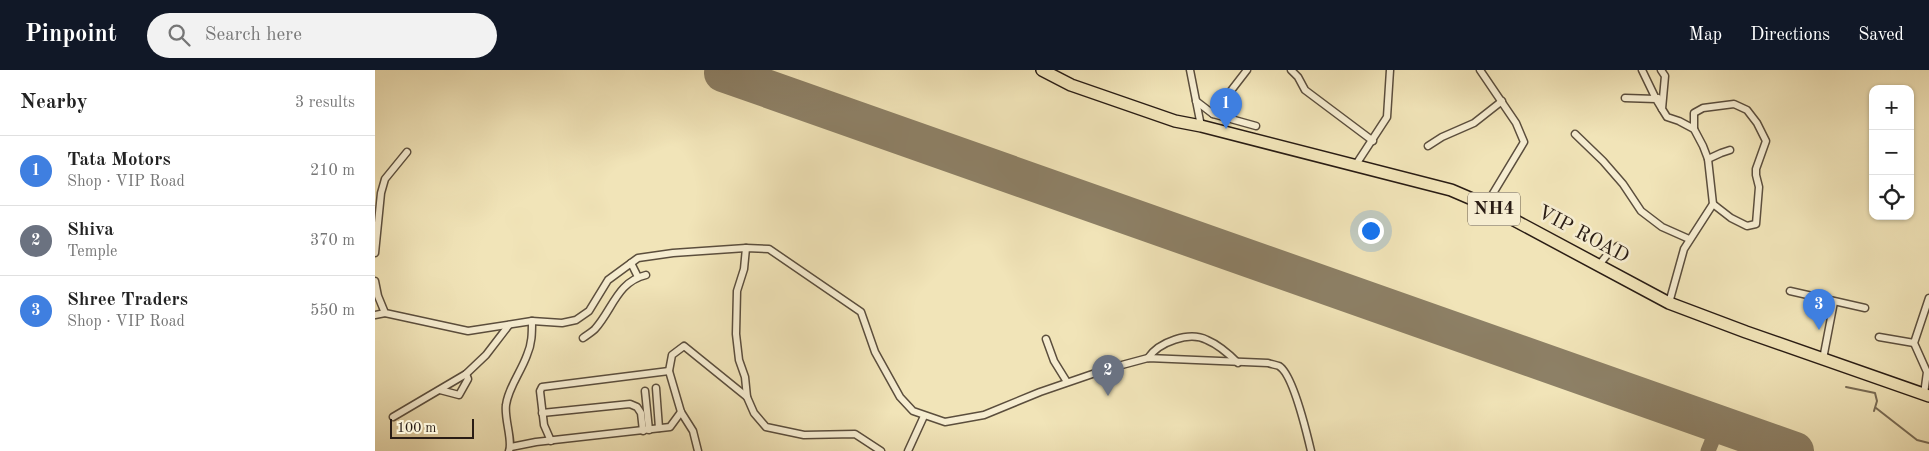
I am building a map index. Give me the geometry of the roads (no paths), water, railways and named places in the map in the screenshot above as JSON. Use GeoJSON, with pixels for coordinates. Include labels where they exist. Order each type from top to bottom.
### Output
{"type":"FeatureCollection","features":[{"type":"Feature","properties":{"kind":"highway","name":"VIP ROAD"},"geometry":{"type":"LineString","coordinates":[[1043,70],[1071,84],[1175,121],[1451,190],[1486,205],[1669,303],[1926,395]]}},
{"type":"Feature","properties":{"kind":"street"},"geometry":{"type":"LineString","coordinates":[[1190,70],[1201,126]]}},
{"type":"Feature","properties":{"kind":"street"},"geometry":{"type":"LineString","coordinates":[[1213,114],[1247,70]]}},
{"type":"Feature","properties":{"kind":"street"},"geometry":{"type":"LineString","coordinates":[[1291,70],[1298,76],[1305,90],[1373,141]]}},
{"type":"Feature","properties":{"kind":"street"},"geometry":{"type":"LineString","coordinates":[[1355,166],[1387,117],[1390,70]]}},
{"type":"Feature","properties":{"kind":"street"},"geometry":{"type":"LineString","coordinates":[[1480,70],[1516,123],[1524,142],[1486,205]]}},
{"type":"Feature","properties":{"kind":"street"},"geometry":{"type":"LineString","coordinates":[[1487,79],[1489,70]]}},
{"type":"Feature","properties":{"kind":"street"},"geometry":{"type":"LineString","coordinates":[[1642,70],[1667,117],[1694,129]]}},
{"type":"Feature","properties":{"kind":"street"},"geometry":{"type":"LineString","coordinates":[[1661,70],[1665,76],[1662,109]]}},
{"type":"Feature","properties":{"kind":"street"},"geometry":{"type":"LineString","coordinates":[[1625,98],[1656,99],[1663,94]]}},
{"type":"Feature","properties":{"kind":"street"},"geometry":{"type":"LineString","coordinates":[[1196,101],[1213,114],[1256,126]]}},
{"type":"Feature","properties":{"kind":"street"},"geometry":{"type":"LineString","coordinates":[[1428,146],[1442,136],[1474,123],[1502,101]]}},
{"type":"Feature","properties":{"kind":"street"},"geometry":{"type":"LineString","coordinates":[[1669,303],[1684,249],[1713,204],[1708,159],[1694,129],[1694,113],[1703,108],[1734,104],[1747,110],[1757,123],[1766,141],[1756,168],[1759,187],[1756,224],[1747,226],[1731,218],[1713,204]]}},
{"type":"Feature","properties":{"kind":"street"},"geometry":{"type":"LineString","coordinates":[[1575,134],[1603,161],[1623,184],[1641,211],[1662,227],[1689,239]]}},
{"type":"Feature","properties":{"kind":"street"},"geometry":{"type":"LineString","coordinates":[[1708,159],[1730,150]]}},
{"type":"Feature","properties":{"kind":"street"},"geometry":{"type":"LineString","coordinates":[[375,253],[381,193],[385,179],[407,152]]}},
{"type":"Feature","properties":{"kind":"street"},"geometry":{"type":"LineString","coordinates":[[1599,265],[1618,246]]}},
{"type":"Feature","properties":{"kind":"street"},"geometry":{"type":"LineString","coordinates":[[745,248],[744,269],[737,291],[737,334],[739,360],[745,377],[747,397],[754,413],[766,427],[803,435],[855,434],[881,451]]}},
{"type":"Feature","properties":{"kind":"street"},"geometry":{"type":"LineString","coordinates":[[375,315],[385,313],[468,331],[532,321],[562,323],[576,320],[589,311],[608,280],[638,258],[673,253],[745,248],[769,249],[861,312],[875,352],[900,398],[913,411],[924,416],[945,422],[984,415],[1067,382],[1148,358],[1268,363],[1281,367],[1290,380],[1305,425],[1311,451]]}},
{"type":"Feature","properties":{"kind":"street"},"geometry":{"type":"LineString","coordinates":[[583,338],[595,330],[625,285],[642,276],[631,263]]}},
{"type":"Feature","properties":{"kind":"street"},"geometry":{"type":"LineString","coordinates":[[375,281],[378,296],[385,313]]}},
{"type":"Feature","properties":{"kind":"street"},"geometry":{"type":"LineString","coordinates":[[1790,291],[1865,308]]}},
{"type":"Feature","properties":{"kind":"street"},"geometry":{"type":"LineString","coordinates":[[1926,395],[1927,372],[1914,343],[1929,298]]}},
{"type":"Feature","properties":{"kind":"street"},"geometry":{"type":"LineString","coordinates":[[1823,359],[1834,302]]}},
{"type":"Feature","properties":{"kind":"street"},"geometry":{"type":"LineString","coordinates":[[532,321],[532,340],[506,405],[510,449],[551,441],[669,427],[681,412]]}},
{"type":"Feature","properties":{"kind":"street"},"geometry":{"type":"LineString","coordinates":[[393,417],[466,374],[509,325]]}},
{"type":"Feature","properties":{"kind":"street"},"geometry":{"type":"LineString","coordinates":[[1148,358],[1153,351],[1168,342],[1188,337],[1205,339],[1224,350],[1239,363]]}},
{"type":"Feature","properties":{"kind":"street"},"geometry":{"type":"LineString","coordinates":[[1879,337],[1914,343]]}},
{"type":"Feature","properties":{"kind":"street"},"geometry":{"type":"LineString","coordinates":[[1046,339],[1054,361],[1067,382]]}},
{"type":"Feature","properties":{"kind":"street"},"geometry":{"type":"LineString","coordinates":[[698,451],[693,431],[681,412],[669,371],[671,356],[684,346],[747,397]]}},
{"type":"Feature","properties":{"kind":"street"},"geometry":{"type":"LineString","coordinates":[[551,441],[544,425],[542,413],[540,391],[542,386],[669,371]]}},
{"type":"Feature","properties":{"kind":"street"},"geometry":{"type":"LineString","coordinates":[[440,390],[459,395],[468,379],[466,374]]}},
{"type":"Feature","properties":{"kind":"street"},"geometry":{"type":"LineString","coordinates":[[656,388],[659,428]]}},
{"type":"Feature","properties":{"kind":"street"},"geometry":{"type":"LineString","coordinates":[[645,391],[646,430]]}},
{"type":"Feature","properties":{"kind":"street"},"geometry":{"type":"LineString","coordinates":[[542,413],[631,404],[637,407],[646,430]]}},
{"type":"Feature","properties":{"kind":"street"},"geometry":{"type":"LineString","coordinates":[[908,451],[924,416]]}},
{"type":"Feature","properties":{"kind":"waterway"},"geometry":{"type":"LineString","coordinates":[[1846,387],[1875,393],[1877,401],[1874,411]]}},
{"type":"Feature","properties":{"kind":"waterway"},"geometry":{"type":"LineString","coordinates":[[1876,408],[1917,440],[1929,443]]}},
{"type":"Feature","properties":{"kind":"place","name":"Tata Motors"},"geometry":{"type":"Point","coordinates":[1226,129]}},
{"type":"Feature","properties":{"kind":"place","name":"Shree Traders"},"geometry":{"type":"Point","coordinates":[1819,330]}},
{"type":"Feature","properties":{"kind":"place","name":"Shiva"},"geometry":{"type":"Point","coordinates":[1108,396]}}]}
